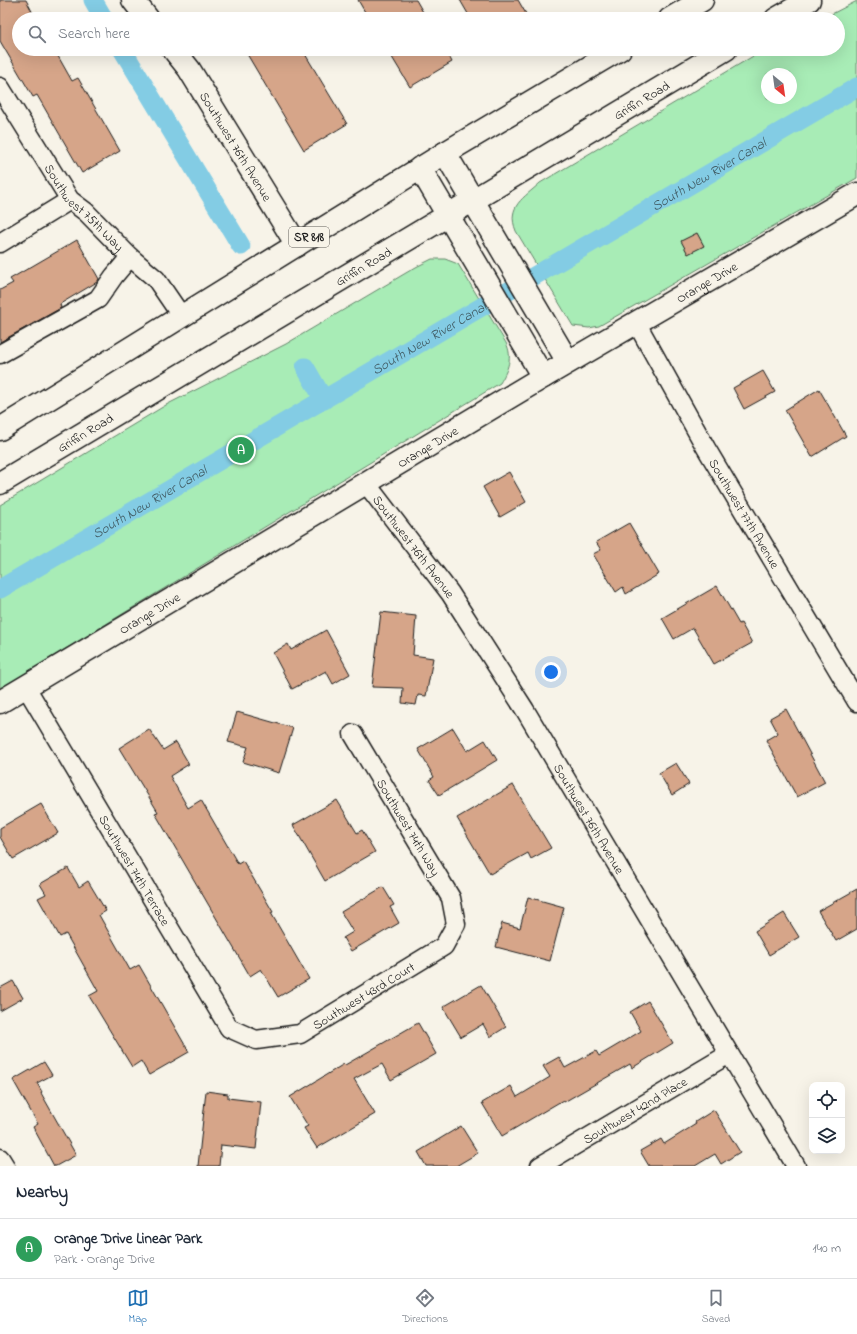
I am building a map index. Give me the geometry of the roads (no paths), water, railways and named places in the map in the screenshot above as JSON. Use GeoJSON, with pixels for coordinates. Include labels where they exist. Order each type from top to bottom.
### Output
{"type":"FeatureCollection","features":[{"type":"Feature","properties":{"kind":"street"},"geometry":{"type":"LineString","coordinates":[[133,0],[142,12]]}},
{"type":"Feature","properties":{"kind":"street"},"geometry":{"type":"LineString","coordinates":[[682,12],[702,0]]}},
{"type":"Feature","properties":{"kind":"street"},"geometry":{"type":"LineString","coordinates":[[788,12],[809,0]]}},
{"type":"Feature","properties":{"kind":"street","name":"Southwest 76th Avenue"},"geometry":{"type":"LineString","coordinates":[[179,56],[189,69],[297,245]]}},
{"type":"Feature","properties":{"kind":"street","name":"SR 818"},"geometry":{"type":"LineString","coordinates":[[0,429],[420,168],[608,56]]}},
{"type":"Feature","properties":{"kind":"street","name":"Griffin Road"},"geometry":{"type":"LineString","coordinates":[[0,483],[714,56]]}},
{"type":"Feature","properties":{"kind":"street","name":"Southwest 75th Way"},"geometry":{"type":"LineString","coordinates":[[0,87],[70,200],[86,212],[130,257],[156,279],[182,317]]}},
{"type":"Feature","properties":{"kind":"street"},"geometry":{"type":"LineString","coordinates":[[445,153],[568,362]]}},
{"type":"Feature","properties":{"kind":"street"},"geometry":{"type":"LineString","coordinates":[[420,168],[543,377]]}},
{"type":"Feature","properties":{"kind":"street","name":"Orange Drive"},"geometry":{"type":"LineString","coordinates":[[0,702],[365,482],[857,194]]}},
{"type":"Feature","properties":{"kind":"street"},"geometry":{"type":"LineString","coordinates":[[0,243],[70,200]]}},
{"type":"Feature","properties":{"kind":"street"},"geometry":{"type":"LineString","coordinates":[[0,354],[98,299],[114,276],[130,257]]}},
{"type":"Feature","properties":{"kind":"street","name":"Southwest 77th Avenue"},"geometry":{"type":"LineString","coordinates":[[636,322],[706,448],[857,702]]}},
{"type":"Feature","properties":{"kind":"street","name":"Southwest 76th Avenue"},"geometry":{"type":"LineString","coordinates":[[365,482],[450,593],[526,710],[796,1166]]}},
{"type":"Feature","properties":{"kind":"street","name":"Southwest 74th Terrace"},"geometry":{"type":"LineString","coordinates":[[26,687],[229,1028],[256,1040]]}},
{"type":"Feature","properties":{"kind":"street","name":"Southwest 74th Way"},"geometry":{"type":"LineString","coordinates":[[353,734],[451,898],[456,924]]}},
{"type":"Feature","properties":{"kind":"street","name":"Southwest 43rd Court"},"geometry":{"type":"LineString","coordinates":[[256,1040],[300,1034],[444,946],[456,924]]}},
{"type":"Feature","properties":{"kind":"street","name":"Southwest 42nd Place"},"geometry":{"type":"LineString","coordinates":[[540,1166],[729,1054]]}},
{"type":"Feature","properties":{"kind":"street"},"geometry":{"type":"LineString","coordinates":[[0,1158],[5,1166]]}},
{"type":"Feature","properties":{"kind":"waterway"},"geometry":{"type":"LineString","coordinates":[[93,0],[100,12]]}},
{"type":"Feature","properties":{"kind":"waterway"},"geometry":{"type":"LineString","coordinates":[[126,56],[241,246]]}},
{"type":"Feature","properties":{"kind":"waterway","name":"South New River Canal"},"geometry":{"type":"LineString","coordinates":[[0,589],[857,87]]}},
{"type":"Feature","properties":{"kind":"waterway"},"geometry":{"type":"LineString","coordinates":[[305,367],[324,400]]}},
{"type":"Feature","properties":{"kind":"place","name":"Orange Drive Linear Park"},"geometry":{"type":"Point","coordinates":[241,450]}}]}
